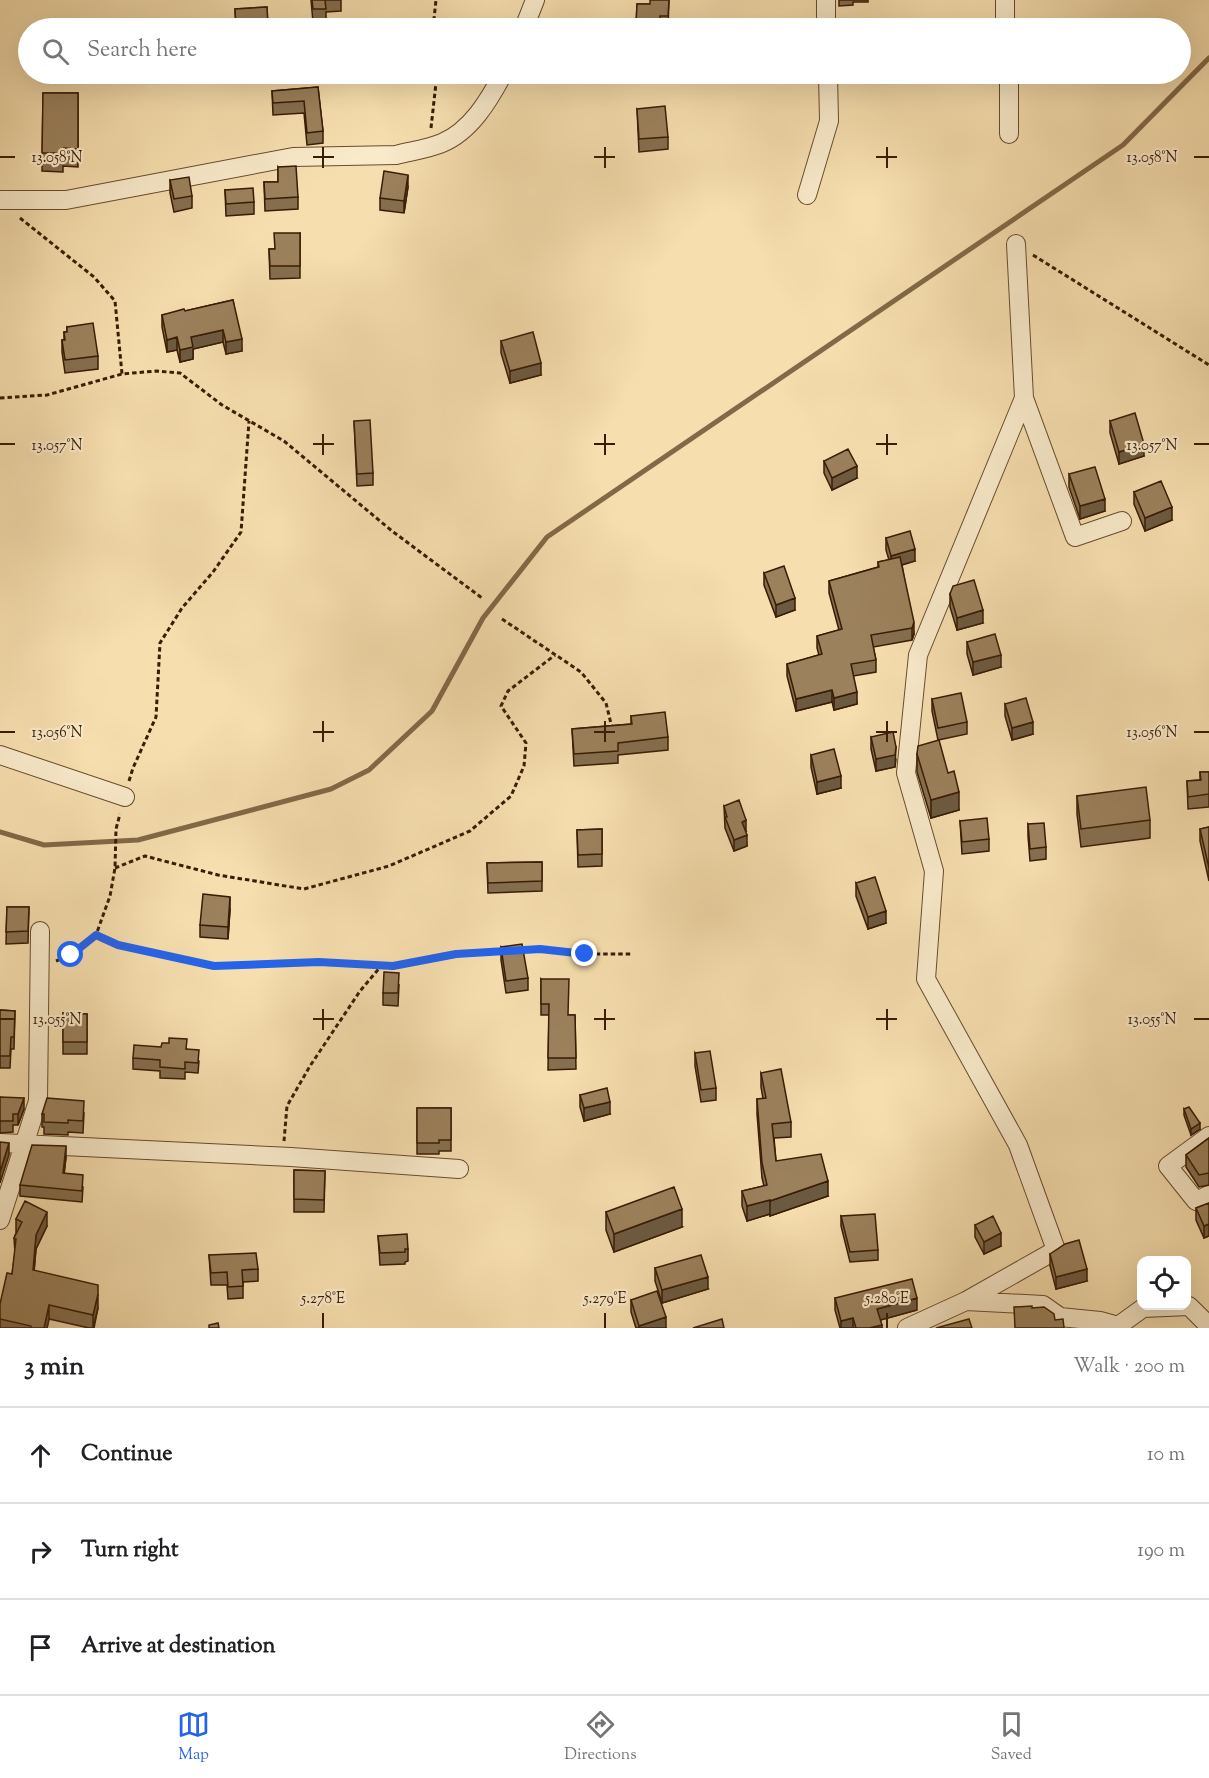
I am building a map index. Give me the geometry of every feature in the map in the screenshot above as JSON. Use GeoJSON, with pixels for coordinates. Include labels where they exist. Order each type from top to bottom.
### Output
{"type":"FeatureCollection","features":[{"type":"Feature","properties":{"kind":"street"},"geometry":{"type":"LineString","coordinates":[[528,18],[535,0]]}},
{"type":"Feature","properties":{"kind":"street"},"geometry":{"type":"LineString","coordinates":[[826,0],[826,18]]}},
{"type":"Feature","properties":{"kind":"street"},"geometry":{"type":"LineString","coordinates":[[1005,0],[1005,18]]}},
{"type":"Feature","properties":{"kind":"street"},"geometry":{"type":"LineString","coordinates":[[1,200],[66,200],[293,157],[396,155],[442,143],[462,132],[491,96],[498,84]]}},
{"type":"Feature","properties":{"kind":"street"},"geometry":{"type":"LineString","coordinates":[[807,195],[829,121],[828,84]]}},
{"type":"Feature","properties":{"kind":"street"},"geometry":{"type":"LineString","coordinates":[[1009,84],[1009,134]]}},
{"type":"Feature","properties":{"kind":"street"},"geometry":{"type":"LineString","coordinates":[[1016,244],[1024,398],[1075,537],[1122,520]]}},
{"type":"Feature","properties":{"kind":"street"},"geometry":{"type":"LineString","coordinates":[[907,1328],[966,1301],[1056,1250],[1018,1145],[926,979],[934,871],[906,773],[918,655],[1024,398]]}},
{"type":"Feature","properties":{"kind":"street"},"geometry":{"type":"LineString","coordinates":[[0,755],[125,797]]}},
{"type":"Feature","properties":{"kind":"street"},"geometry":{"type":"LineString","coordinates":[[0,1220],[38,1101],[40,932]]}},
{"type":"Feature","properties":{"kind":"street"},"geometry":{"type":"LineString","coordinates":[[1209,1136],[1168,1166],[1196,1201],[1209,1195]]}},
{"type":"Feature","properties":{"kind":"street"},"geometry":{"type":"LineString","coordinates":[[0,1143],[282,1157],[459,1169]]}},
{"type":"Feature","properties":{"kind":"street"},"geometry":{"type":"LineString","coordinates":[[966,1301],[1043,1305],[1060,1317],[1100,1321],[1118,1326],[1124,1326],[1141,1310]]}},
{"type":"Feature","properties":{"kind":"street"},"geometry":{"type":"LineString","coordinates":[[1191,1308],[1209,1326]]}},
{"type":"Feature","properties":{"kind":"street"},"geometry":{"type":"LineString","coordinates":[[1190,1310],[1193,1328]]}},
{"type":"Feature","properties":{"kind":"path"},"geometry":{"type":"LineString","coordinates":[[434,18],[436,0]]}},
{"type":"Feature","properties":{"kind":"path"},"geometry":{"type":"LineString","coordinates":[[428,147],[437,84]]}},
{"type":"Feature","properties":{"kind":"path"},"geometry":{"type":"LineString","coordinates":[[1,200],[17,216],[94,277],[115,301],[122,374]]}},
{"type":"Feature","properties":{"kind":"path"},"geometry":{"type":"LineString","coordinates":[[1016,244],[1209,365]]}},
{"type":"Feature","properties":{"kind":"path"},"geometry":{"type":"LineString","coordinates":[[0,398],[47,395],[122,374],[156,371],[180,373],[222,405],[284,441],[392,531],[482,598]]}},
{"type":"Feature","properties":{"kind":"path"},"geometry":{"type":"LineString","coordinates":[[125,797],[132,768],[156,717],[160,643],[182,608],[213,572],[241,532],[249,421]]}},
{"type":"Feature","properties":{"kind":"path"},"geometry":{"type":"LineString","coordinates":[[502,618],[581,672],[606,703],[612,728]]}},
{"type":"Feature","properties":{"kind":"path"},"geometry":{"type":"LineString","coordinates":[[115,868],[145,856],[218,875],[303,889],[389,867],[470,831],[511,796],[524,766],[526,743],[501,706],[508,691],[555,655]]}},
{"type":"Feature","properties":{"kind":"path"},"geometry":{"type":"LineString","coordinates":[[39,969],[71,955],[96,935],[110,896],[115,868],[116,829]]}},
{"type":"Feature","properties":{"kind":"path"},"geometry":{"type":"LineString","coordinates":[[96,935],[118,945],[214,966],[319,962],[393,966],[456,954],[509,951]]}},
{"type":"Feature","properties":{"kind":"path"},"geometry":{"type":"LineString","coordinates":[[519,951],[540,949],[585,954],[631,954]]}},
{"type":"Feature","properties":{"kind":"path"},"geometry":{"type":"LineString","coordinates":[[282,1157],[287,1106],[310,1066],[360,991],[382,965]]}},
{"type":"Feature","properties":{"kind":"building"},"geometry":{"type":"Polygon","coordinates":[[[312,0],[325,0],[326,9],[313,9],[312,0]]]}},
{"type":"Feature","properties":{"kind":"building"},"geometry":{"type":"Polygon","coordinates":[[[650,0],[669,0],[668,16],[636,18],[637,4],[650,4],[650,0]]]}},
{"type":"Feature","properties":{"kind":"building"},"geometry":{"type":"Polygon","coordinates":[[[267,7],[268,18],[235,18],[235,9],[267,7]]]}},
{"type":"Feature","properties":{"kind":"building"},"geometry":{"type":"Polygon","coordinates":[[[318,87],[323,131],[307,133],[304,101],[273,103],[272,91],[318,87]]]}},
{"type":"Feature","properties":{"kind":"building"},"geometry":{"type":"Polygon","coordinates":[[[43,93],[78,93],[78,149],[63,148],[63,153],[42,153],[43,93]]]}},
{"type":"Feature","properties":{"kind":"building"},"geometry":{"type":"Polygon","coordinates":[[[665,106],[668,137],[639,139],[637,109],[665,106]]]}},
{"type":"Feature","properties":{"kind":"building"},"geometry":{"type":"Polygon","coordinates":[[[296,166],[298,197],[265,199],[264,182],[278,182],[278,167],[296,166]]]}},
{"type":"Feature","properties":{"kind":"building"},"geometry":{"type":"Polygon","coordinates":[[[384,171],[408,175],[404,201],[380,198],[384,171]]]}},
{"type":"Feature","properties":{"kind":"building"},"geometry":{"type":"Polygon","coordinates":[[[189,177],[192,196],[174,199],[170,180],[189,177]]]}},
{"type":"Feature","properties":{"kind":"building"},"geometry":{"type":"Polygon","coordinates":[[[253,188],[254,202],[226,204],[225,190],[253,188]]]}},
{"type":"Feature","properties":{"kind":"building"},"geometry":{"type":"Polygon","coordinates":[[[274,233],[300,233],[300,266],[270,266],[269,249],[275,249],[274,233]]]}},
{"type":"Feature","properties":{"kind":"building"},"geometry":{"type":"Polygon","coordinates":[[[233,300],[242,339],[226,342],[223,330],[191,337],[193,347],[180,350],[177,337],[167,340],[162,315],[233,300]]]}},
{"type":"Feature","properties":{"kind":"building"},"geometry":{"type":"Polygon","coordinates":[[[93,323],[98,356],[65,360],[62,340],[65,340],[64,332],[67,332],[67,327],[93,323]]]}},
{"type":"Feature","properties":{"kind":"building"},"geometry":{"type":"Polygon","coordinates":[[[533,332],[541,363],[510,371],[501,341],[533,332]]]}},
{"type":"Feature","properties":{"kind":"building"},"geometry":{"type":"Polygon","coordinates":[[[1135,413],[1144,444],[1119,452],[1110,421],[1135,413]]]}},
{"type":"Feature","properties":{"kind":"building"},"geometry":{"type":"Polygon","coordinates":[[[370,420],[373,473],[357,474],[354,421],[370,420]]]}},
{"type":"Feature","properties":{"kind":"building"},"geometry":{"type":"Polygon","coordinates":[[[848,449],[857,466],[832,478],[824,461],[848,449]]]}},
{"type":"Feature","properties":{"kind":"building"},"geometry":{"type":"Polygon","coordinates":[[[1095,467],[1105,499],[1080,506],[1069,474],[1095,467]]]}},
{"type":"Feature","properties":{"kind":"building"},"geometry":{"type":"Polygon","coordinates":[[[1161,481],[1172,507],[1145,518],[1134,492],[1161,481]]]}},
{"type":"Feature","properties":{"kind":"building"},"geometry":{"type":"Polygon","coordinates":[[[910,531],[915,549],[891,556],[886,538],[910,531]]]}},
{"type":"Feature","properties":{"kind":"building"},"geometry":{"type":"Polygon","coordinates":[[[900,557],[914,622],[912,628],[871,635],[876,660],[851,664],[857,692],[834,698],[832,690],[796,699],[787,664],[822,654],[817,636],[842,629],[829,581],[879,567],[878,562],[900,557]]]}},
{"type":"Feature","properties":{"kind":"building"},"geometry":{"type":"Polygon","coordinates":[[[784,566],[795,598],[776,605],[764,573],[784,566]]]}},
{"type":"Feature","properties":{"kind":"building"},"geometry":{"type":"Polygon","coordinates":[[[974,580],[983,610],[957,618],[950,594],[953,586],[974,580]]]}},
{"type":"Feature","properties":{"kind":"building"},"geometry":{"type":"Polygon","coordinates":[[[995,634],[1001,655],[973,662],[967,642],[995,634]]]}},
{"type":"Feature","properties":{"kind":"building"},"geometry":{"type":"Polygon","coordinates":[[[961,693],[967,722],[938,728],[932,699],[961,693]]]}},
{"type":"Feature","properties":{"kind":"building"},"geometry":{"type":"Polygon","coordinates":[[[1026,698],[1033,722],[1012,728],[1005,704],[1026,698]]]}},
{"type":"Feature","properties":{"kind":"building"},"geometry":{"type":"Polygon","coordinates":[[[665,712],[668,737],[618,743],[618,751],[574,754],[572,729],[632,724],[631,716],[665,712]]]}},
{"type":"Feature","properties":{"kind":"building"},"geometry":{"type":"Polygon","coordinates":[[[893,732],[895,755],[876,759],[871,737],[893,732]]]}},
{"type":"Feature","properties":{"kind":"building"},"geometry":{"type":"Polygon","coordinates":[[[939,740],[948,773],[954,771],[959,792],[931,800],[917,754],[918,746],[939,740]]]}},
{"type":"Feature","properties":{"kind":"building"},"geometry":{"type":"Polygon","coordinates":[[[834,749],[841,776],[817,782],[811,755],[834,749]]]}},
{"type":"Feature","properties":{"kind":"building"},"geometry":{"type":"Polygon","coordinates":[[[1200,772],[1209,772],[1209,794],[1188,797],[1187,781],[1201,780],[1200,772]]]}},
{"type":"Feature","properties":{"kind":"building"},"geometry":{"type":"Polygon","coordinates":[[[1146,787],[1150,820],[1081,829],[1077,796],[1146,787]]]}},
{"type":"Feature","properties":{"kind":"building"},"geometry":{"type":"Polygon","coordinates":[[[739,800],[746,820],[742,822],[747,835],[734,840],[725,817],[727,817],[724,806],[739,800]]]}},
{"type":"Feature","properties":{"kind":"building"},"geometry":{"type":"Polygon","coordinates":[[[987,818],[989,839],[962,842],[960,821],[987,818]]]}},
{"type":"Feature","properties":{"kind":"building"},"geometry":{"type":"Polygon","coordinates":[[[1044,823],[1046,847],[1030,849],[1028,824],[1044,823]]]}},
{"type":"Feature","properties":{"kind":"building"},"geometry":{"type":"Polygon","coordinates":[[[1209,827],[1209,868],[1200,829],[1209,827]]]}},
{"type":"Feature","properties":{"kind":"building"},"geometry":{"type":"Polygon","coordinates":[[[602,829],[602,854],[578,855],[577,830],[602,829]]]}},
{"type":"Feature","properties":{"kind":"building"},"geometry":{"type":"Polygon","coordinates":[[[542,862],[542,881],[488,883],[487,863],[542,862]]]}},
{"type":"Feature","properties":{"kind":"building"},"geometry":{"type":"Polygon","coordinates":[[[875,877],[886,911],[868,917],[856,883],[875,877]]]}},
{"type":"Feature","properties":{"kind":"building"},"geometry":{"type":"Polygon","coordinates":[[[203,894],[230,897],[228,927],[200,925],[203,894]]]}},
{"type":"Feature","properties":{"kind":"building"},"geometry":{"type":"Polygon","coordinates":[[[7,907],[29,907],[28,931],[6,932],[7,907]]]}},
{"type":"Feature","properties":{"kind":"building"},"geometry":{"type":"Polygon","coordinates":[[[522,944],[528,978],[506,981],[501,947],[522,944]]]}},
{"type":"Feature","properties":{"kind":"building"},"geometry":{"type":"Polygon","coordinates":[[[384,972],[399,973],[398,993],[383,993],[384,972]]]}},
{"type":"Feature","properties":{"kind":"building"},"geometry":{"type":"Polygon","coordinates":[[[541,979],[569,979],[568,1015],[575,1015],[576,1058],[548,1058],[549,1004],[541,1004],[541,979]]]}},
{"type":"Feature","properties":{"kind":"building"},"geometry":{"type":"Polygon","coordinates":[[[0,1010],[15,1011],[14,1037],[11,1037],[10,1056],[0,1056],[0,1010]]]}},
{"type":"Feature","properties":{"kind":"building"},"geometry":{"type":"Polygon","coordinates":[[[63,1013],[87,1014],[87,1042],[63,1042],[63,1013]]]}},
{"type":"Feature","properties":{"kind":"building"},"geometry":{"type":"Polygon","coordinates":[[[169,1038],[187,1039],[186,1049],[199,1050],[198,1063],[185,1062],[185,1069],[160,1067],[160,1060],[133,1058],[134,1045],[161,1047],[162,1043],[169,1043],[169,1038]]]}},
{"type":"Feature","properties":{"kind":"building"},"geometry":{"type":"Polygon","coordinates":[[[710,1051],[716,1088],[701,1090],[695,1053],[710,1051]]]}},
{"type":"Feature","properties":{"kind":"building"},"geometry":{"type":"Polygon","coordinates":[[[781,1069],[791,1122],[772,1124],[776,1161],[821,1154],[828,1181],[770,1201],[747,1206],[742,1191],[767,1185],[762,1163],[757,1099],[766,1098],[761,1073],[781,1069]]]}},
{"type":"Feature","properties":{"kind":"building"},"geometry":{"type":"Polygon","coordinates":[[[607,1088],[610,1102],[584,1108],[580,1095],[607,1088]]]}},
{"type":"Feature","properties":{"kind":"building"},"geometry":{"type":"Polygon","coordinates":[[[0,1097],[24,1098],[18,1114],[13,1114],[13,1121],[0,1121],[0,1097]]]}},
{"type":"Feature","properties":{"kind":"building"},"geometry":{"type":"Polygon","coordinates":[[[47,1098],[84,1101],[83,1121],[44,1122],[44,1114],[42,1114],[47,1098]]]}},
{"type":"Feature","properties":{"kind":"building"},"geometry":{"type":"Polygon","coordinates":[[[1189,1107],[1200,1123],[1191,1129],[1184,1109],[1189,1107]]]}},
{"type":"Feature","properties":{"kind":"building"},"geometry":{"type":"Polygon","coordinates":[[[417,1108],[451,1108],[451,1140],[439,1140],[439,1143],[417,1143],[417,1108]]]}},
{"type":"Feature","properties":{"kind":"building"},"geometry":{"type":"Polygon","coordinates":[[[1209,1138],[1209,1173],[1199,1175],[1186,1155],[1209,1138]]]}},
{"type":"Feature","properties":{"kind":"building"},"geometry":{"type":"Polygon","coordinates":[[[0,1142],[9,1143],[0,1172],[0,1142]]]}},
{"type":"Feature","properties":{"kind":"building"},"geometry":{"type":"Polygon","coordinates":[[[32,1145],[66,1146],[63,1173],[83,1175],[82,1191],[20,1185],[32,1145]]]}},
{"type":"Feature","properties":{"kind":"building"},"geometry":{"type":"Polygon","coordinates":[[[294,1170],[325,1171],[324,1200],[294,1199],[294,1170]]]}},
{"type":"Feature","properties":{"kind":"building"},"geometry":{"type":"Polygon","coordinates":[[[674,1187],[682,1209],[614,1234],[606,1212],[674,1187]]]}},
{"type":"Feature","properties":{"kind":"building"},"geometry":{"type":"Polygon","coordinates":[[[25,1201],[47,1212],[36,1235],[33,1270],[98,1285],[93,1315],[49,1305],[44,1328],[31,1328],[31,1326],[0,1319],[0,1304],[7,1273],[12,1274],[16,1239],[14,1238],[22,1222],[16,1219],[25,1201]]]}},
{"type":"Feature","properties":{"kind":"building"},"geometry":{"type":"Polygon","coordinates":[[[1209,1203],[1209,1224],[1204,1226],[1196,1208],[1209,1203]]]}},
{"type":"Feature","properties":{"kind":"building"},"geometry":{"type":"Polygon","coordinates":[[[875,1214],[878,1250],[850,1252],[841,1216],[875,1214]]]}},
{"type":"Feature","properties":{"kind":"building"},"geometry":{"type":"Polygon","coordinates":[[[993,1216],[1001,1233],[984,1242],[975,1225],[993,1216]]]}},
{"type":"Feature","properties":{"kind":"building"},"geometry":{"type":"Polygon","coordinates":[[[407,1234],[408,1249],[405,1249],[405,1252],[380,1253],[378,1236],[407,1234]]]}},
{"type":"Feature","properties":{"kind":"building"},"geometry":{"type":"Polygon","coordinates":[[[1079,1240],[1087,1269],[1056,1277],[1050,1254],[1065,1244],[1079,1240]]]}},
{"type":"Feature","properties":{"kind":"building"},"geometry":{"type":"Polygon","coordinates":[[[256,1253],[258,1269],[242,1270],[243,1286],[228,1287],[227,1272],[211,1273],[209,1255],[256,1253]]]}},
{"type":"Feature","properties":{"kind":"building"},"geometry":{"type":"Polygon","coordinates":[[[701,1255],[708,1277],[662,1290],[655,1268],[701,1255]]]}},
{"type":"Feature","properties":{"kind":"building"},"geometry":{"type":"Polygon","coordinates":[[[912,1279],[917,1298],[877,1309],[882,1325],[856,1328],[853,1318],[841,1321],[835,1298],[912,1279]]]}},
{"type":"Feature","properties":{"kind":"building"},"geometry":{"type":"Polygon","coordinates":[[[657,1291],[666,1317],[639,1326],[631,1300],[657,1291]]]}},
{"type":"Feature","properties":{"kind":"building"},"geometry":{"type":"Polygon","coordinates":[[[1032,1306],[1032,1308],[1044,1307],[1054,1314],[1055,1320],[1063,1319],[1064,1328],[1015,1328],[1014,1307],[1032,1306]]]}},
{"type":"Feature","properties":{"kind":"building"},"geometry":{"type":"Polygon","coordinates":[[[722,1319],[724,1328],[693,1328],[722,1319]]]}},
{"type":"Feature","properties":{"kind":"building"},"geometry":{"type":"Polygon","coordinates":[[[969,1319],[972,1328],[936,1328],[969,1319]]]}},
{"type":"Feature","properties":{"kind":"building"},"geometry":{"type":"Polygon","coordinates":[[[218,1323],[219,1328],[209,1328],[209,1325],[218,1323]]]}},
{"type":"Feature","properties":{"kind":"waterway"},"geometry":{"type":"LineString","coordinates":[[1191,76],[1209,58]]}},
{"type":"Feature","properties":{"kind":"waterway"},"geometry":{"type":"LineString","coordinates":[[0,832],[44,845],[138,840],[331,789],[369,770],[432,711],[483,618],[547,537],[1123,145],[1183,84]]}},
{"type":"Feature","properties":{"kind":"route"},"geometry":{"type":"LineString","coordinates":[[71,955],[96,935],[118,945],[214,966],[319,962],[393,966],[456,954],[540,949],[585,954]]}}]}
